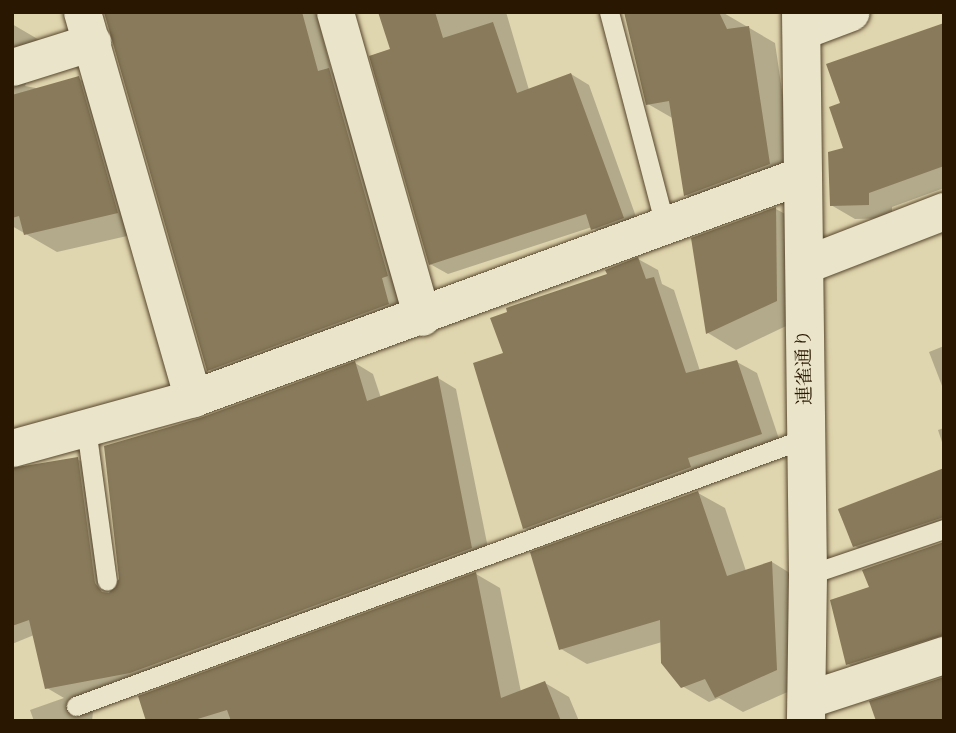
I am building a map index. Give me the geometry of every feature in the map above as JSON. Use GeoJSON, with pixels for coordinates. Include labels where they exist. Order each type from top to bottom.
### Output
{"type":"FeatureCollection","features":[{"type":"Feature","properties":{"kind":"main road","name":"連雀通り"},"geometry":{"type":"LineString","coordinates":[[801,22],[808,575],[806,710]]}},
{"type":"Feature","properties":{"kind":"street"},"geometry":{"type":"LineString","coordinates":[[335,12],[422,317]]}},
{"type":"Feature","properties":{"kind":"street"},"geometry":{"type":"LineString","coordinates":[[801,22],[851,12]]}},
{"type":"Feature","properties":{"kind":"street"},"geometry":{"type":"LineString","coordinates":[[12,67],[87,27],[193,398]]}},
{"type":"Feature","properties":{"kind":"street"},"geometry":{"type":"LineString","coordinates":[[12,448],[193,398],[422,317],[802,174]]}},
{"type":"Feature","properties":{"kind":"street"},"geometry":{"type":"LineString","coordinates":[[803,265],[944,211]]}},
{"type":"Feature","properties":{"kind":"street"},"geometry":{"type":"LineString","coordinates":[[806,710],[944,655]]}},
{"type":"Feature","properties":{"kind":"lane"},"geometry":{"type":"LineString","coordinates":[[609,12],[665,225]]}},
{"type":"Feature","properties":{"kind":"lane"},"geometry":{"type":"LineString","coordinates":[[86,428],[107,581]]}},
{"type":"Feature","properties":{"kind":"lane"},"geometry":{"type":"LineString","coordinates":[[76,706],[806,438]]}},
{"type":"Feature","properties":{"kind":"lane"},"geometry":{"type":"LineString","coordinates":[[808,575],[944,529]]}},
{"type":"Feature","properties":{"kind":"building"},"geometry":{"type":"Polygon","coordinates":[[[104,12],[302,12],[318,71],[329,68],[388,276],[382,278],[389,304],[207,371],[104,12]]]}},
{"type":"Feature","properties":{"kind":"building"},"geometry":{"type":"Polygon","coordinates":[[[378,12],[435,12],[443,38],[493,22],[517,93],[571,73],[624,218],[591,230],[586,214],[429,265],[369,56],[390,49],[378,12]]]}},
{"type":"Feature","properties":{"kind":"building"},"geometry":{"type":"Polygon","coordinates":[[[624,12],[719,12],[727,29],[749,26],[770,164],[684,196],[669,101],[646,105],[624,12]]]}},
{"type":"Feature","properties":{"kind":"building"},"geometry":{"type":"Polygon","coordinates":[[[944,23],[944,166],[869,193],[869,205],[830,206],[828,152],[843,148],[829,107],[840,103],[826,64],[944,23]]]}},
{"type":"Feature","properties":{"kind":"building"},"geometry":{"type":"Polygon","coordinates":[[[79,76],[118,213],[24,235],[19,216],[12,218],[12,95],[79,76]]]}},
{"type":"Feature","properties":{"kind":"building"},"geometry":{"type":"Polygon","coordinates":[[[776,207],[777,301],[706,334],[691,238],[776,207]]]}},
{"type":"Feature","properties":{"kind":"building"},"geometry":{"type":"Polygon","coordinates":[[[638,257],[646,279],[654,277],[686,373],[737,360],[762,434],[688,458],[691,467],[523,529],[473,363],[503,353],[490,318],[507,312],[506,308],[607,274],[605,270],[638,257]]]}},
{"type":"Feature","properties":{"kind":"building"},"geometry":{"type":"Polygon","coordinates":[[[355,361],[367,401],[438,376],[472,548],[130,673],[45,689],[29,620],[12,626],[12,468],[78,457],[95,583],[102,592],[109,593],[119,579],[104,446],[200,418],[355,361]]]}},
{"type":"Feature","properties":{"kind":"building"},"geometry":{"type":"Polygon","coordinates":[[[944,468],[944,517],[853,547],[838,509],[944,468]]]}},
{"type":"Feature","properties":{"kind":"building"},"geometry":{"type":"Polygon","coordinates":[[[698,491],[727,576],[772,561],[777,670],[715,698],[705,679],[681,688],[661,663],[660,620],[559,650],[530,552],[698,491]]]}},
{"type":"Feature","properties":{"kind":"building"},"geometry":{"type":"Polygon","coordinates":[[[944,542],[944,635],[846,665],[830,600],[869,587],[862,570],[944,542]]]}},
{"type":"Feature","properties":{"kind":"building"},"geometry":{"type":"Polygon","coordinates":[[[476,572],[501,698],[545,681],[561,721],[231,721],[227,710],[191,721],[146,721],[138,696],[476,572]]]}},
{"type":"Feature","properties":{"kind":"building"},"geometry":{"type":"Polygon","coordinates":[[[944,677],[944,721],[876,721],[869,701],[944,677]]]}}]}
